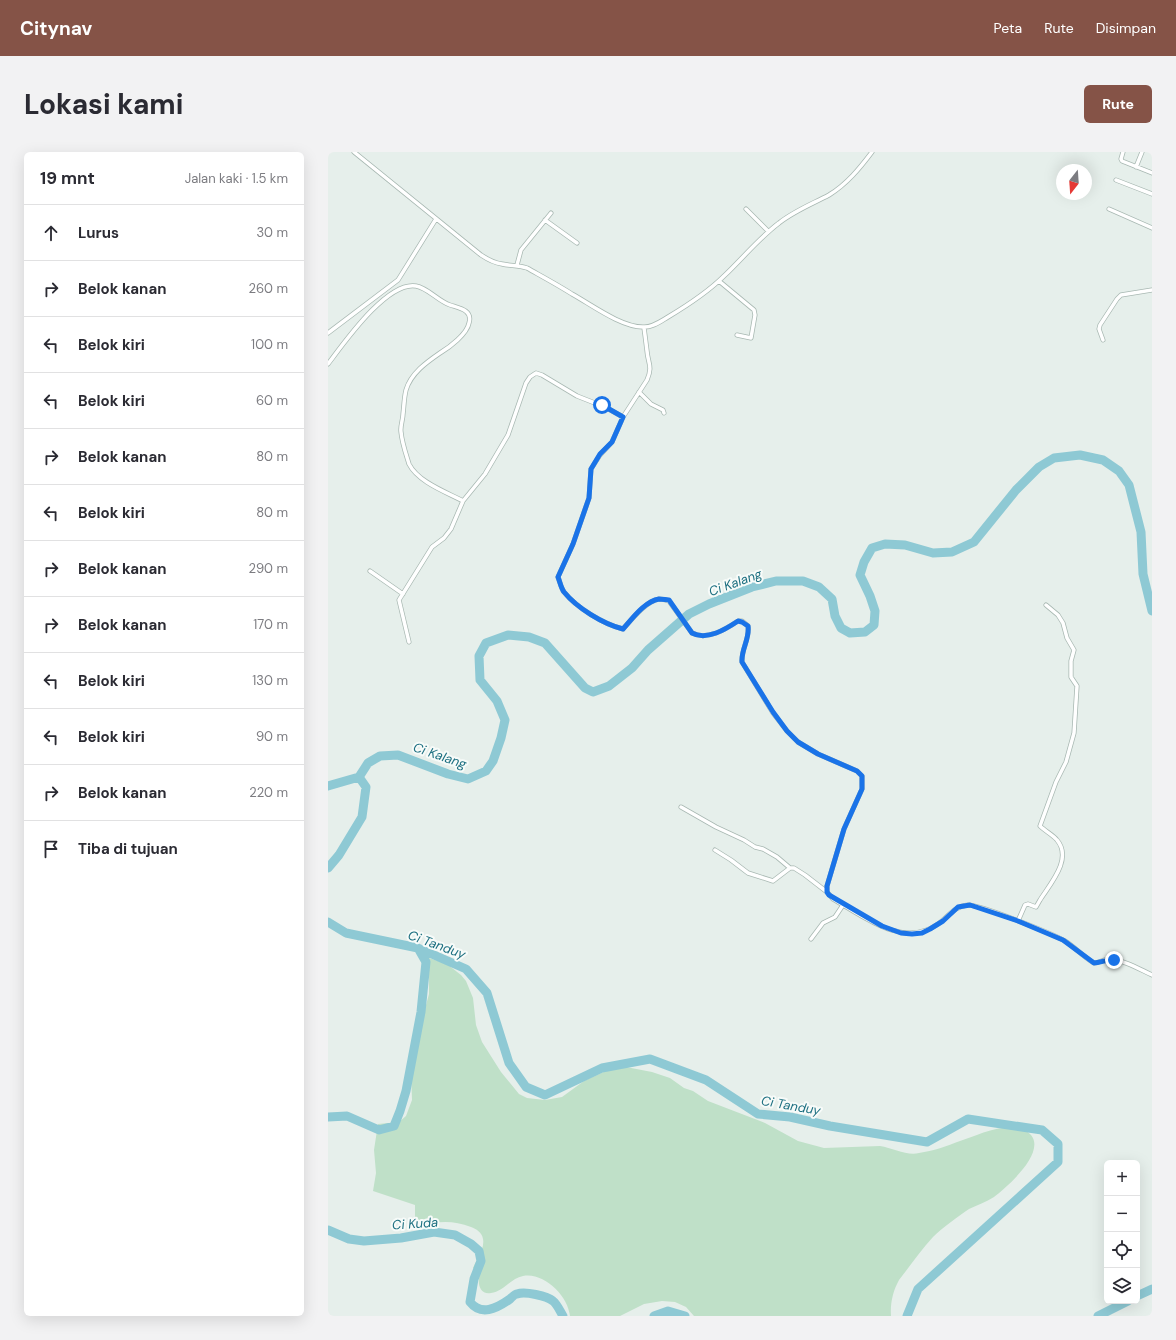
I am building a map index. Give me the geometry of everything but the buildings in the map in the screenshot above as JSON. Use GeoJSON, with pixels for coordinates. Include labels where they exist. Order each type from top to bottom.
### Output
{"type":"FeatureCollection","features":[{"type":"Feature","properties":{"kind":"street"},"geometry":{"type":"LineString","coordinates":[[354,152],[490,261],[528,268],[614,319],[644,328],[656,324],[708,291],[768,231],[780,221],[830,194],[849,180],[872,152]]}},
{"type":"Feature","properties":{"kind":"street"},"geometry":{"type":"LineString","coordinates":[[1123,152],[1121,160],[1152,173]]}},
{"type":"Feature","properties":{"kind":"street"},"geometry":{"type":"LineString","coordinates":[[1136,167],[1142,152]]}},
{"type":"Feature","properties":{"kind":"street"},"geometry":{"type":"LineString","coordinates":[[1116,180],[1152,193]]}},
{"type":"Feature","properties":{"kind":"street"},"geometry":{"type":"LineString","coordinates":[[746,209],[768,231]]}},
{"type":"Feature","properties":{"kind":"street"},"geometry":{"type":"LineString","coordinates":[[1109,209],[1152,228]]}},
{"type":"Feature","properties":{"kind":"street"},"geometry":{"type":"LineString","coordinates":[[517,265],[521,250],[551,213]]}},
{"type":"Feature","properties":{"kind":"street"},"geometry":{"type":"LineString","coordinates":[[328,332],[398,280],[436,219]]}},
{"type":"Feature","properties":{"kind":"street"},"geometry":{"type":"LineString","coordinates":[[545,220],[577,243]]}},
{"type":"Feature","properties":{"kind":"street"},"geometry":{"type":"LineString","coordinates":[[398,280],[400,288]]}},
{"type":"Feature","properties":{"kind":"street"},"geometry":{"type":"LineString","coordinates":[[719,281],[754,310],[755,316],[751,338],[737,335]]}},
{"type":"Feature","properties":{"kind":"street"},"geometry":{"type":"LineString","coordinates":[[328,364],[361,321],[390,294],[400,288],[410,285],[419,287],[448,304],[463,308],[469,314],[470,318],[468,326],[453,344],[424,364],[408,385],[405,393],[401,427],[402,439],[412,469],[424,480],[463,501]]}},
{"type":"Feature","properties":{"kind":"street"},"geometry":{"type":"LineString","coordinates":[[1103,340],[1099,329],[1100,325],[1117,299],[1121,295],[1152,290]]}},
{"type":"Feature","properties":{"kind":"street"},"geometry":{"type":"LineString","coordinates":[[644,328],[650,373],[623,417],[612,442],[600,454],[591,469],[589,498],[573,544],[558,577],[563,591],[579,606],[612,626],[623,629],[647,604],[658,599],[669,600],[692,633],[695,635],[708,635],[738,621],[745,623],[748,626],[748,639],[741,656],[742,662],[773,712],[787,731],[798,742],[818,754],[857,771],[862,776],[862,789],[844,829],[827,886],[827,892]]}},
{"type":"Feature","properties":{"kind":"street"},"geometry":{"type":"LineString","coordinates":[[409,642],[400,600],[432,547],[444,538],[451,530],[463,501],[485,474],[508,435],[526,383],[530,377],[536,374],[542,375],[578,396],[605,407],[623,417]]}},
{"type":"Feature","properties":{"kind":"street"},"geometry":{"type":"LineString","coordinates":[[639,392],[651,404],[663,410],[664,413]]}},
{"type":"Feature","properties":{"kind":"street"},"geometry":{"type":"LineString","coordinates":[[370,571],[403,594]]}},
{"type":"Feature","properties":{"kind":"street"},"geometry":{"type":"LineString","coordinates":[[1018,921],[1025,905],[1028,904],[1036,907],[1061,866],[1063,854],[1061,845],[1040,826],[1056,782],[1066,762],[1074,733],[1077,686],[1071,677],[1071,661],[1074,650],[1063,623],[1058,615],[1046,605]]}},
{"type":"Feature","properties":{"kind":"street"},"geometry":{"type":"LineString","coordinates":[[681,807],[755,847],[763,849],[777,857],[790,868],[794,868],[805,875],[827,892],[833,899],[892,930],[906,933],[922,933],[943,921],[958,907],[970,905],[1018,921],[1063,940],[1094,963],[1106,960],[1120,961],[1152,975]]}},
{"type":"Feature","properties":{"kind":"street"},"geometry":{"type":"LineString","coordinates":[[715,850],[748,873],[773,882],[790,868]]}},
{"type":"Feature","properties":{"kind":"street"},"geometry":{"type":"LineString","coordinates":[[811,939],[822,923],[835,917],[843,905]]}},
{"type":"Feature","properties":{"kind":"green space"},"geometry":{"type":"Polygon","coordinates":[[[429,958],[447,964],[466,981],[473,998],[476,1025],[482,1042],[501,1072],[519,1094],[527,1098],[545,1100],[562,1097],[584,1081],[608,1070],[626,1067],[652,1072],[670,1078],[684,1088],[693,1091],[708,1101],[765,1123],[798,1141],[824,1148],[880,1146],[914,1154],[940,1148],[976,1135],[1006,1127],[1024,1130],[1031,1135],[1034,1142],[1033,1151],[1023,1169],[1000,1192],[991,1199],[969,1209],[933,1237],[899,1280],[892,1297],[891,1316],[694,1316],[686,1307],[675,1302],[662,1301],[644,1304],[620,1316],[570,1316],[565,1301],[554,1287],[539,1278],[531,1276],[519,1277],[495,1292],[487,1293],[481,1290],[479,1284],[480,1274],[473,1268],[483,1247],[482,1237],[478,1231],[464,1224],[450,1222],[437,1222],[415,1226],[415,1205],[373,1191],[376,1173],[374,1150],[378,1124],[399,1122],[406,1116],[412,1100],[411,1073],[415,1046],[429,994],[429,958]]]}},
{"type":"Feature","properties":{"kind":"waterway","name":"Ci Kalang"},"geometry":{"type":"LineString","coordinates":[[359,777],[368,763],[380,756],[398,755],[448,774],[468,779],[486,771],[493,761],[501,738],[505,720],[497,701],[480,680],[479,656],[486,643],[508,635],[529,637],[545,643],[585,688],[593,692],[609,686],[632,668],[648,650],[689,614],[709,604],[752,587],[776,581],[803,581],[819,587],[832,599],[835,616],[841,628],[850,633],[865,632],[874,625],[875,611],[860,575],[864,562],[872,548],[885,544],[905,545],[933,553],[952,552],[974,542],[1016,490],[1039,467],[1054,458],[1080,455],[1103,460],[1119,471],[1129,485],[1141,532],[1143,574],[1152,611]]}},
{"type":"Feature","properties":{"kind":"waterway","name":"Ci Tanduy"},"geometry":{"type":"LineString","coordinates":[[328,786],[359,777],[366,787],[362,817],[339,855],[328,868]]}},
{"type":"Feature","properties":{"kind":"waterway","name":"Ci Tanduy"},"geometry":{"type":"LineString","coordinates":[[328,922],[346,933],[418,948],[466,969],[487,993],[509,1063],[526,1087],[545,1095],[602,1068],[650,1059],[706,1080],[758,1114],[790,1117],[830,1126],[927,1142],[968,1119],[1042,1130],[1058,1144],[1058,1162],[918,1289],[907,1316]]}},
{"type":"Feature","properties":{"kind":"waterway","name":"Ci Kuda"},"geometry":{"type":"LineString","coordinates":[[328,1117],[347,1116],[379,1130],[394,1126],[406,1091],[421,1012],[426,962],[418,948]]}},
{"type":"Feature","properties":{"kind":"waterway","name":"Ci Kuda"},"geometry":{"type":"LineString","coordinates":[[328,1230],[349,1239],[364,1241],[401,1238],[434,1232],[455,1235],[471,1244],[479,1251],[481,1261],[474,1279],[470,1302],[474,1306],[479,1309],[489,1310],[499,1306],[516,1294],[536,1294],[553,1301],[563,1316]]}},
{"type":"Feature","properties":{"kind":"waterway","name":"Ci Tanduy"},"geometry":{"type":"LineString","coordinates":[[1140,1295],[1152,1289]]}},
{"type":"Feature","properties":{"kind":"waterway","name":"Ci Tanduy"},"geometry":{"type":"LineString","coordinates":[[1098,1316],[1122,1304]]}},
{"type":"Feature","properties":{"kind":"waterway","name":"Ci Kuda"},"geometry":{"type":"LineString","coordinates":[[654,1316],[668,1311],[685,1316]]}},
{"type":"Feature","properties":{"kind":"route"},"geometry":{"type":"LineString","coordinates":[[602,405],[623,417],[612,442],[600,454],[591,469],[589,498],[573,544],[558,577],[563,591],[579,606],[600,620],[612,626],[623,629],[647,604],[658,599],[669,600],[692,633],[695,635],[708,635],[738,621],[745,623],[748,626],[748,639],[741,656],[742,662],[773,712],[787,731],[798,742],[818,754],[857,771],[862,776],[862,789],[858,802],[844,829],[827,886],[827,892],[829,895],[833,899],[882,926],[901,933],[912,934],[922,933],[943,921],[958,907],[970,905],[1018,921],[1063,940],[1094,963],[1114,960]]}}]}
